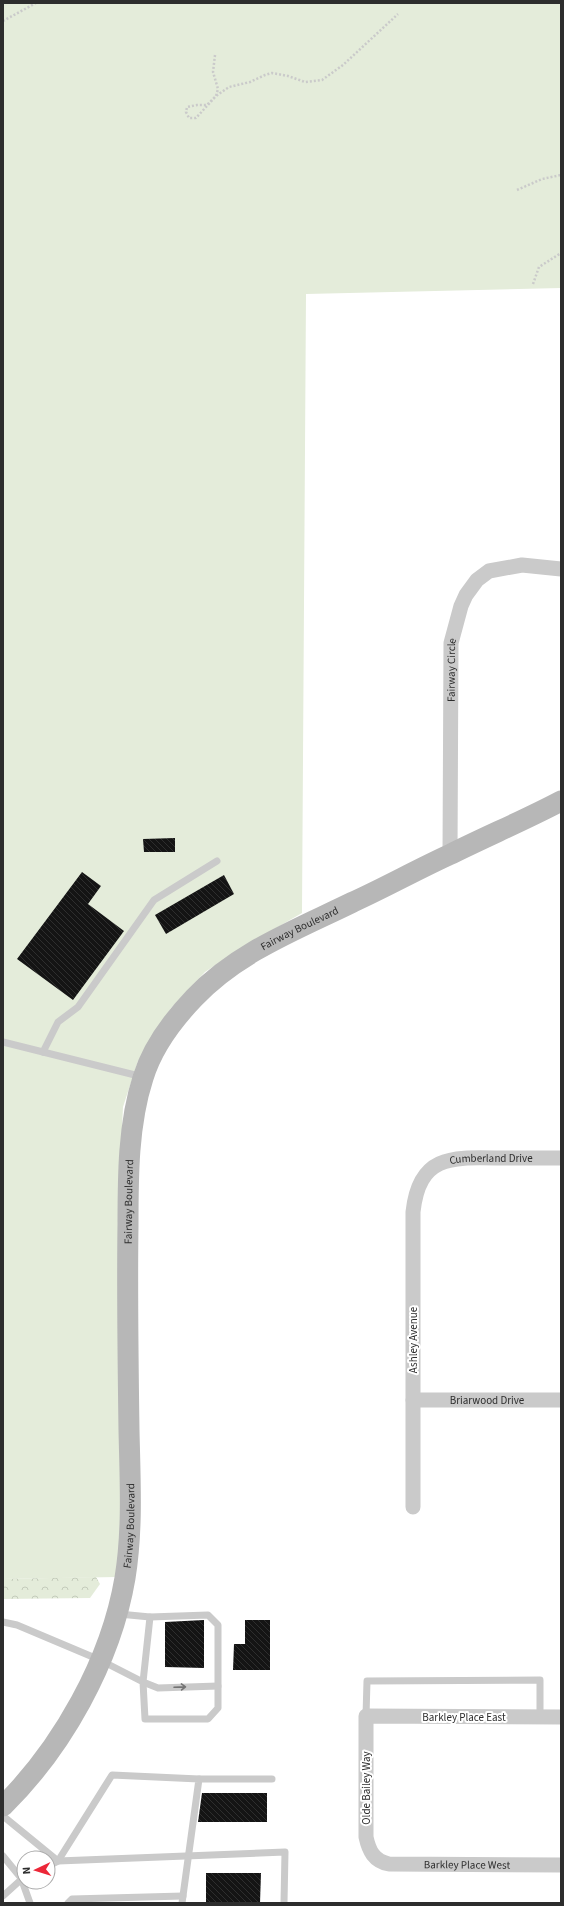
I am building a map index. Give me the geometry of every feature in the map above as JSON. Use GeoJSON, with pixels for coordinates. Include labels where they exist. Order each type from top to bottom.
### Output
{"type":"FeatureCollection","features":[{"type":"Feature","properties":{"kind":"street","name":"Fairway Circle"},"geometry":{"type":"LineString","coordinates":[[450,854],[451,643],[461,606],[466,595],[477,580],[489,571],[522,565],[561,569]]}},
{"type":"Feature","properties":{"kind":"street","name":"Fairway Boulevard"},"geometry":{"type":"LineString","coordinates":[[3,1806],[24,1786],[60,1736],[77,1708],[100,1660],[117,1614],[126,1569],[130,1498],[127,1289],[131,1140],[135,1109],[143,1077],[157,1048],[174,1022],[194,997],[218,975],[282,936],[561,802]]}},
{"type":"Feature","properties":{"kind":"street","name":"Cumberland Drive"},"geometry":{"type":"LineString","coordinates":[[426,1174],[434,1167],[453,1158],[561,1158]]}},
{"type":"Feature","properties":{"kind":"street","name":"Ashley Avenue"},"geometry":{"type":"LineString","coordinates":[[413,1508],[413,1212],[416,1192],[426,1174]]}},
{"type":"Feature","properties":{"kind":"street","name":"Briarwood Drive"},"geometry":{"type":"LineString","coordinates":[[413,1400],[561,1400]]}},
{"type":"Feature","properties":{"kind":"street","name":"Barkley Place East"},"geometry":{"type":"LineString","coordinates":[[366,1716],[561,1717]]}},
{"type":"Feature","properties":{"kind":"street","name":"Olde Bailey Way"},"geometry":{"type":"LineString","coordinates":[[366,1716],[366,1837],[368,1848],[374,1858]]}},
{"type":"Feature","properties":{"kind":"street","name":"Barkley Place West"},"geometry":{"type":"LineString","coordinates":[[374,1858],[389,1864],[561,1864]]}},
{"type":"Feature","properties":{"kind":"lane"},"geometry":{"type":"LineString","coordinates":[[43,1052],[58,1022],[78,1007],[154,900],[217,861]]}},
{"type":"Feature","properties":{"kind":"lane"},"geometry":{"type":"LineString","coordinates":[[3,1042],[143,1077]]}},
{"type":"Feature","properties":{"kind":"lane"},"geometry":{"type":"LineString","coordinates":[[117,1614],[150,1617],[208,1615],[218,1625],[218,1708],[208,1719],[145,1719],[143,1682],[150,1617]]}},
{"type":"Feature","properties":{"kind":"lane"},"geometry":{"type":"LineString","coordinates":[[3,1622],[16,1625],[100,1660],[158,1688],[218,1686]]}},
{"type":"Feature","properties":{"kind":"lane"},"geometry":{"type":"LineString","coordinates":[[366,1716],[367,1681],[540,1680],[540,1717]]}},
{"type":"Feature","properties":{"kind":"lane"},"geometry":{"type":"LineString","coordinates":[[58,1861],[112,1775],[199,1779],[272,1779]]}},
{"type":"Feature","properties":{"kind":"lane"},"geometry":{"type":"LineString","coordinates":[[71,1902],[182,1899],[199,1779]]}},
{"type":"Feature","properties":{"kind":"lane"},"geometry":{"type":"LineString","coordinates":[[3,1816],[58,1861],[285,1852],[284,1903]]}},
{"type":"Feature","properties":{"kind":"lane"},"geometry":{"type":"LineString","coordinates":[[3,1856],[16,1870]]}},
{"type":"Feature","properties":{"kind":"lane"},"geometry":{"type":"LineString","coordinates":[[3,1896],[16,1884]]}},
{"type":"Feature","properties":{"kind":"lane"},"geometry":{"type":"LineString","coordinates":[[26,1890],[30,1903]]}},
{"type":"Feature","properties":{"kind":"path"},"geometry":{"type":"LineString","coordinates":[[3,20],[36,3]]}},
{"type":"Feature","properties":{"kind":"path"},"geometry":{"type":"LineString","coordinates":[[207,105],[187,107],[186,112],[189,118],[196,118],[216,96],[229,87],[272,73],[288,76],[305,82],[322,80],[343,65],[398,14]]}},
{"type":"Feature","properties":{"kind":"path"},"geometry":{"type":"LineString","coordinates":[[215,55],[214,72],[218,89],[216,96]]}},
{"type":"Feature","properties":{"kind":"path"},"geometry":{"type":"LineString","coordinates":[[517,190],[542,180],[561,175]]}},
{"type":"Feature","properties":{"kind":"path"},"geometry":{"type":"LineString","coordinates":[[533,284],[539,267],[561,253]]}},
{"type":"Feature","properties":{"kind":"green space"},"geometry":{"type":"Polygon","coordinates":[[[3,3],[561,3],[561,288],[306,294],[302,913],[238,950],[205,972],[171,1008],[138,1061],[123,1107],[120,1170],[122,1512],[117,1577],[3,1579],[3,3]]]}},
{"type":"Feature","properties":{"kind":"green space"},"geometry":{"type":"Polygon","coordinates":[[[96,1577],[100,1584],[90,1598],[3,1599],[3,1579],[96,1577]]]}},
{"type":"Feature","properties":{"kind":"building"},"geometry":{"type":"Polygon","coordinates":[[[175,838],[175,852],[144,852],[143,839],[175,838]]]}},
{"type":"Feature","properties":{"kind":"building"},"geometry":{"type":"Polygon","coordinates":[[[82,872],[101,886],[88,904],[124,931],[73,1000],[17,959],[82,872]]]}},
{"type":"Feature","properties":{"kind":"building"},"geometry":{"type":"Polygon","coordinates":[[[224,875],[234,894],[166,934],[155,915],[224,875]]]}},
{"type":"Feature","properties":{"kind":"building"},"geometry":{"type":"Polygon","coordinates":[[[204,1620],[204,1668],[165,1667],[165,1622],[204,1620]]]}},
{"type":"Feature","properties":{"kind":"building"},"geometry":{"type":"Polygon","coordinates":[[[245,1620],[270,1620],[270,1670],[233,1670],[234,1644],[245,1644],[245,1620]]]}},
{"type":"Feature","properties":{"kind":"building"},"geometry":{"type":"Polygon","coordinates":[[[202,1793],[267,1793],[267,1822],[198,1822],[202,1793]]]}},
{"type":"Feature","properties":{"kind":"building"},"geometry":{"type":"Polygon","coordinates":[[[206,1873],[261,1873],[260,1903],[206,1903],[206,1873]]]}}]}
